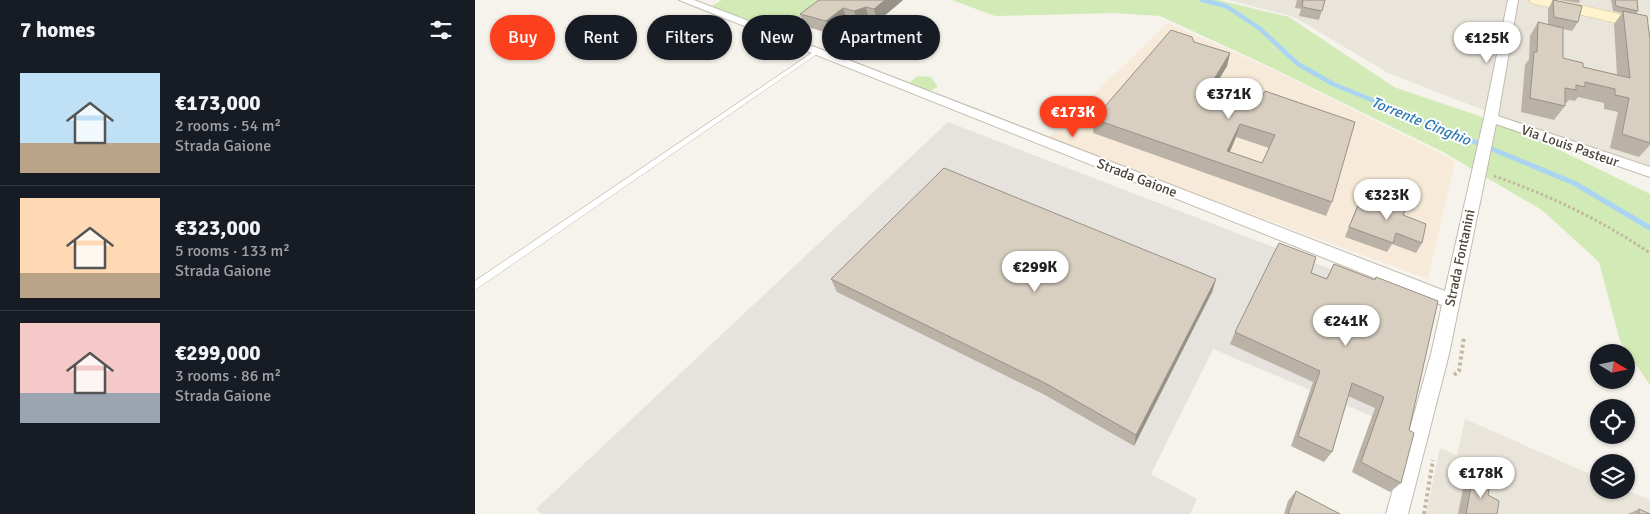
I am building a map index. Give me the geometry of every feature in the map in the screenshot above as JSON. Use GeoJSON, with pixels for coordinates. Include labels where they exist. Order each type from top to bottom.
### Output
{"type":"FeatureCollection","features":[{"type":"Feature","properties":{"kind":"main road"},"geometry":{"type":"LineString","coordinates":[[1537,0],[1650,26]]}},
{"type":"Feature","properties":{"kind":"street","name":"Strada Gaione"},"geometry":{"type":"LineString","coordinates":[[684,0],[742,23]]}},
{"type":"Feature","properties":{"kind":"street"},"geometry":{"type":"LineString","coordinates":[[810,15],[829,0]]}},
{"type":"Feature","properties":{"kind":"street","name":"Strada Fontanini"},"geometry":{"type":"LineString","coordinates":[[1397,514],[1440,354],[1481,175],[1486,135],[1491,118],[1513,0]]}},
{"type":"Feature","properties":{"kind":"street","name":"Strada Gaione"},"geometry":{"type":"LineString","coordinates":[[812,52],[1451,301]]}},
{"type":"Feature","properties":{"kind":"street","name":"Via Louis Pasteur"},"geometry":{"type":"LineString","coordinates":[[1491,118],[1650,172]]}},
{"type":"Feature","properties":{"kind":"lane"},"geometry":{"type":"LineString","coordinates":[[475,286],[815,53]]}},
{"type":"Feature","properties":{"kind":"path"},"geometry":{"type":"LineString","coordinates":[[1481,175],[1519,184],[1570,207],[1634,241],[1650,253]]}},
{"type":"Feature","properties":{"kind":"shaded area"},"geometry":{"type":"Polygon","coordinates":[[[1228,0],[1650,0],[1650,175],[1388,73],[1294,17],[1228,0]]]}},
{"type":"Feature","properties":{"kind":"shaded area"},"geometry":{"type":"Polygon","coordinates":[[[1168,23],[1276,71],[1455,161],[1428,279],[1047,139],[1168,23]]]}},
{"type":"Feature","properties":{"kind":"shaded area"},"geometry":{"type":"Polygon","coordinates":[[[948,122],[1432,308],[1395,426],[1213,349],[1151,474],[1197,499],[1190,514],[542,514],[536,509],[948,122]]]}},
{"type":"Feature","properties":{"kind":"shaded area"},"geometry":{"type":"Polygon","coordinates":[[[1465,419],[1590,474],[1590,499],[1635,499],[1635,494],[1650,500],[1650,514],[1426,514],[1440,448],[1457,455],[1465,419]]]}},
{"type":"Feature","properties":{"kind":"green space"},"geometry":{"type":"Polygon","coordinates":[[[722,0],[823,0],[801,15],[742,15],[742,21],[732,17],[732,15],[708,8],[722,0]]]}},
{"type":"Feature","properties":{"kind":"green space"},"geometry":{"type":"Polygon","coordinates":[[[952,0],[1218,0],[1289,17],[1394,87],[1514,128],[1650,194],[1650,385],[1635,363],[1635,344],[1622,344],[1620,341],[1599,262],[1542,210],[1443,152],[1264,64],[1160,16],[1114,13],[995,16],[952,0]]]}},
{"type":"Feature","properties":{"kind":"green space"},"geometry":{"type":"Polygon","coordinates":[[[918,76],[931,77],[938,87],[928,92],[912,87],[910,82],[918,76]]]}},
{"type":"Feature","properties":{"kind":"building"},"geometry":{"type":"Polygon","coordinates":[[[819,0],[885,0],[874,9],[866,7],[854,11],[843,8],[834,15],[822,15],[822,20],[812,17],[812,15],[800,14],[819,0]]]}},
{"type":"Feature","properties":{"kind":"building"},"geometry":{"type":"Polygon","coordinates":[[[1303,0],[1325,0],[1322,11],[1302,7],[1303,0]]]}},
{"type":"Feature","properties":{"kind":"building"},"geometry":{"type":"Polygon","coordinates":[[[1553,0],[1582,6],[1578,22],[1554,17],[1553,0]]]}},
{"type":"Feature","properties":{"kind":"building"},"geometry":{"type":"Polygon","coordinates":[[[1615,0],[1637,0],[1638,11],[1616,6],[1615,0]]]}},
{"type":"Feature","properties":{"kind":"building"},"geometry":{"type":"Polygon","coordinates":[[[1623,11],[1647,16],[1650,40],[1650,143],[1622,134],[1629,98],[1615,95],[1615,89],[1585,82],[1585,87],[1576,85],[1576,90],[1565,88],[1565,106],[1530,98],[1534,52],[1537,52],[1538,22],[1563,28],[1563,58],[1583,63],[1583,67],[1630,78],[1623,11]]]}},
{"type":"Feature","properties":{"kind":"building"},"geometry":{"type":"Polygon","coordinates":[[[1171,30],[1192,37],[1194,42],[1230,53],[1211,84],[1260,100],[1265,91],[1355,122],[1332,202],[1094,119],[1171,30]],[[1240,124],[1227,151],[1262,163],[1275,135],[1240,124]]]}},
{"type":"Feature","properties":{"kind":"building"},"geometry":{"type":"Polygon","coordinates":[[[944,168],[1216,279],[1136,435],[1045,383],[831,279],[944,168]]]}},
{"type":"Feature","properties":{"kind":"building"},"geometry":{"type":"Polygon","coordinates":[[[1385,195],[1408,203],[1403,215],[1426,224],[1422,243],[1396,233],[1393,243],[1349,227],[1360,201],[1382,209],[1385,195]]]}},
{"type":"Feature","properties":{"kind":"building"},"geometry":{"type":"Polygon","coordinates":[[[1279,243],[1316,257],[1311,273],[1327,279],[1334,264],[1375,280],[1376,277],[1438,301],[1409,430],[1414,433],[1401,483],[1361,462],[1384,397],[1352,383],[1332,452],[1298,436],[1320,371],[1235,332],[1279,243]]]}},
{"type":"Feature","properties":{"kind":"building"},"geometry":{"type":"Polygon","coordinates":[[[1473,476],[1490,485],[1488,495],[1499,501],[1497,514],[1466,514],[1473,476]]]}},
{"type":"Feature","properties":{"kind":"building"},"geometry":{"type":"Polygon","coordinates":[[[1296,491],[1340,514],[1288,514],[1296,491]]]}},
{"type":"Feature","properties":{"kind":"building"},"geometry":{"type":"Polygon","coordinates":[[[1639,509],[1650,514],[1639,514],[1639,509]]]}},
{"type":"Feature","properties":{"kind":"waterway","name":"Torrente Cinghio"},"geometry":{"type":"LineString","coordinates":[[1202,0],[1226,6],[1259,28],[1298,64],[1333,84],[1454,134]]}},
{"type":"Feature","properties":{"kind":"waterway","name":"Torrente Cinghio"},"geometry":{"type":"LineString","coordinates":[[1451,132],[1574,183],[1650,228]]}}]}
